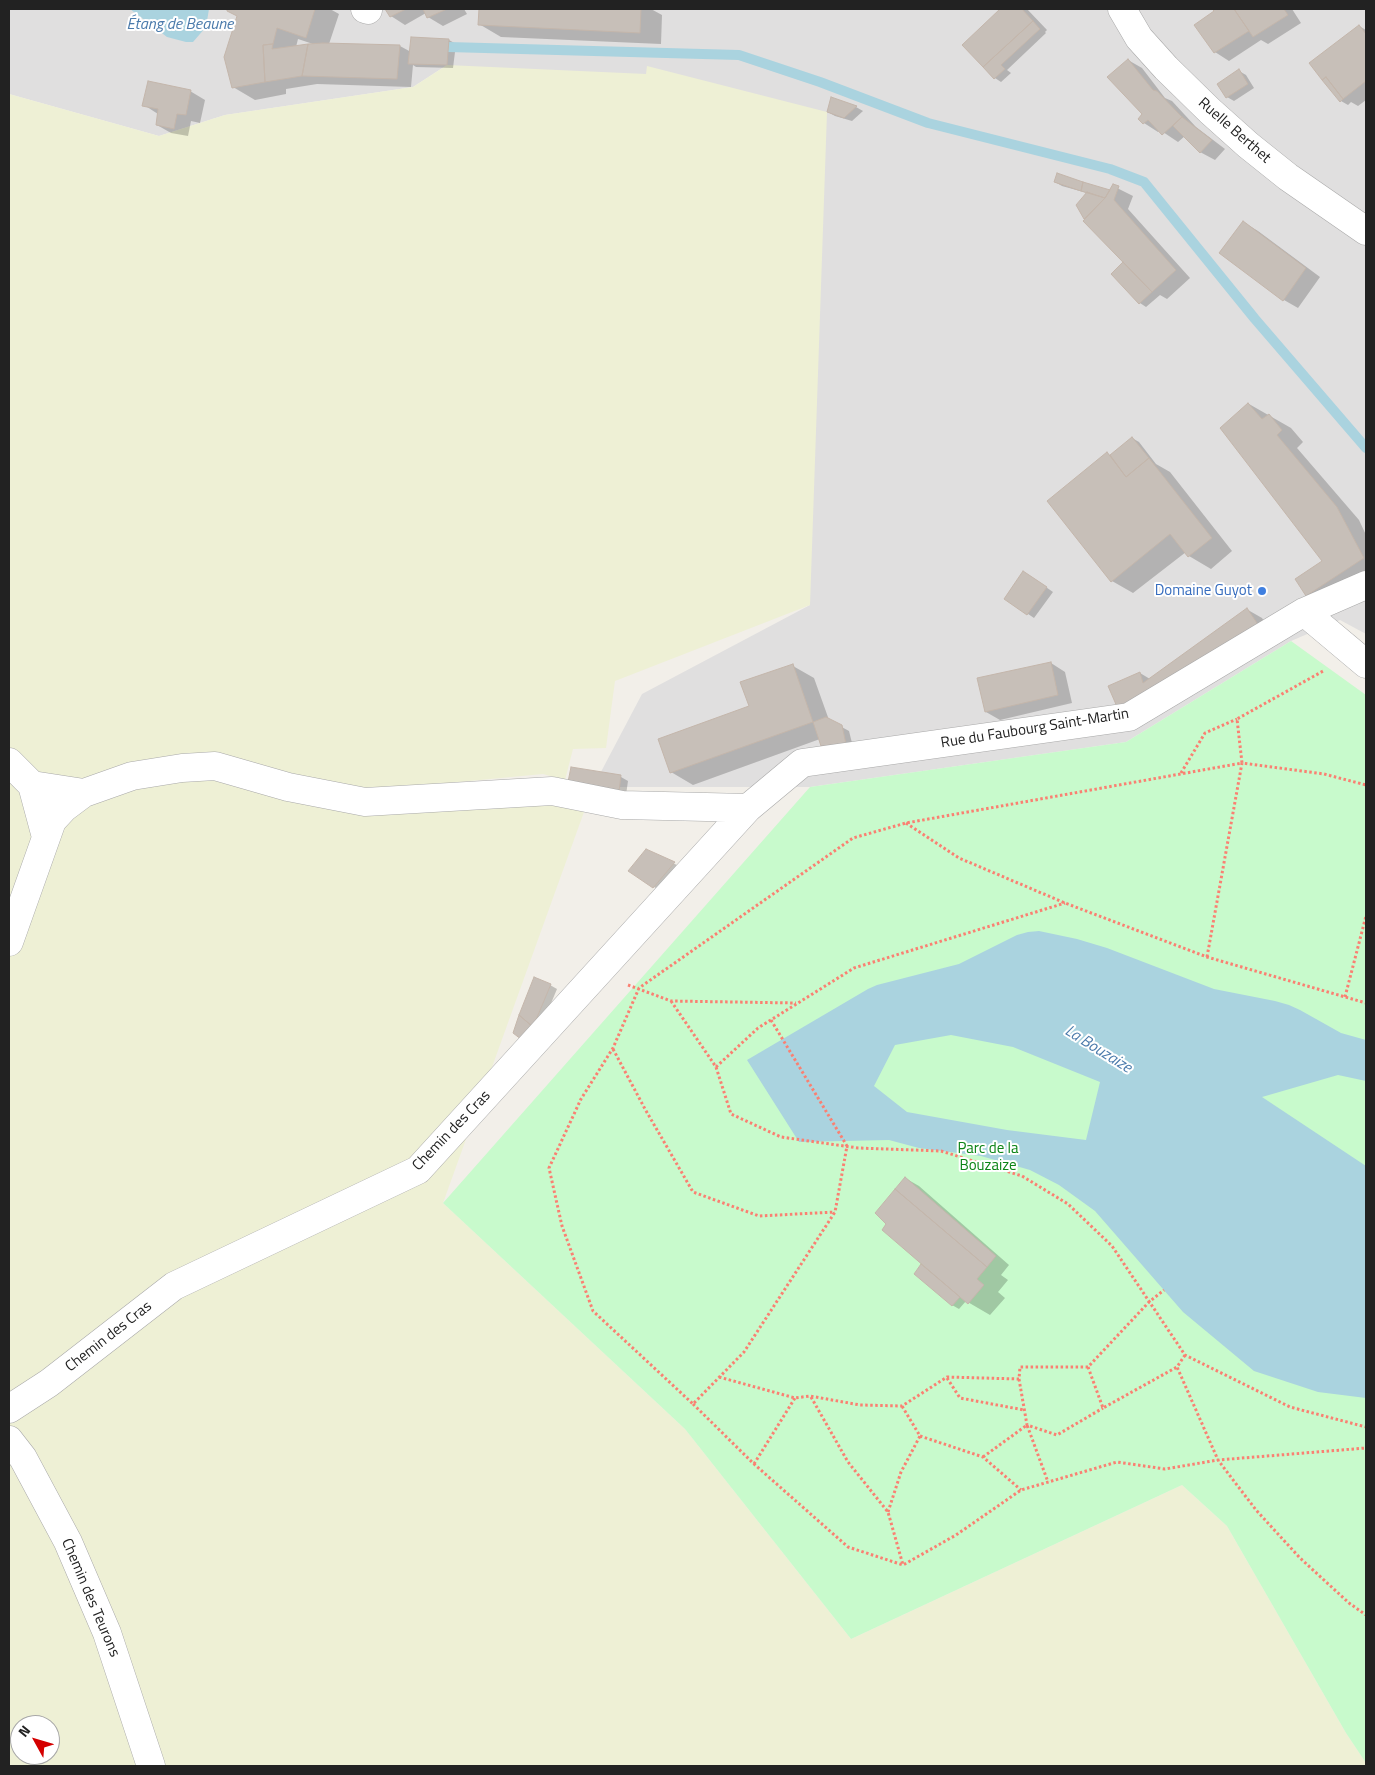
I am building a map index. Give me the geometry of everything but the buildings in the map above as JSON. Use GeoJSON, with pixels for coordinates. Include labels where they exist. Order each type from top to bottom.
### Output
{"type":"FeatureCollection","features":[{"type":"Feature","properties":{"kind":"street","name":"Ruelle Berthet"},"geometry":{"type":"LineString","coordinates":[[1122,9],[1140,38],[1166,68],[1210,111],[1288,177],[1366,231]]}},
{"type":"Feature","properties":{"kind":"street","name":"Rue du Faubourg Saint-Martin"},"geometry":{"type":"LineString","coordinates":[[748,808],[802,763],[1129,717],[1304,612],[1366,586]]}},
{"type":"Feature","properties":{"kind":"street"},"geometry":{"type":"LineString","coordinates":[[1304,612],[1366,664]]}},
{"type":"Feature","properties":{"kind":"street"},"geometry":{"type":"LineString","coordinates":[[9,762],[32,785],[46,837]]}},
{"type":"Feature","properties":{"kind":"street"},"geometry":{"type":"LineString","coordinates":[[9,942],[52,821],[64,808],[84,793],[132,776],[182,768],[215,766],[288,786],[365,802],[552,791],[622,805],[748,808]]}},
{"type":"Feature","properties":{"kind":"street"},"geometry":{"type":"LineString","coordinates":[[32,785],[84,793]]}},
{"type":"Feature","properties":{"kind":"street","name":"Chemin des Cras"},"geometry":{"type":"LineString","coordinates":[[9,1409],[49,1383],[174,1286],[418,1170],[748,808]]}},
{"type":"Feature","properties":{"kind":"street","name":"Chemin des Teurons"},"geometry":{"type":"LineString","coordinates":[[9,1440],[23,1458],[76,1560],[107,1633],[132,1703],[151,1766]]}},
{"type":"Feature","properties":{"kind":"path"},"geometry":{"type":"LineString","coordinates":[[1181,774],[1205,733],[1237,719],[1329,668],[1345,646]]}},
{"type":"Feature","properties":{"kind":"path"},"geometry":{"type":"LineString","coordinates":[[1207,957],[1242,763],[1237,719]]}},
{"type":"Feature","properties":{"kind":"path"},"geometry":{"type":"LineString","coordinates":[[1366,785],[1324,774],[1242,763],[906,823],[852,838],[639,988],[613,1048],[581,1099],[550,1168],[562,1226],[593,1311],[754,1464],[848,1547],[902,1564],[956,1535],[1021,1490],[1117,1462],[1165,1469],[1218,1460],[1366,1448]]}},
{"type":"Feature","properties":{"kind":"path"},"geometry":{"type":"LineString","coordinates":[[906,823],[959,858],[1064,903],[1207,957],[1366,1003]]}},
{"type":"Feature","properties":{"kind":"path"},"geometry":{"type":"LineString","coordinates":[[716,1067],[758,1028],[854,968],[1064,903]]}},
{"type":"Feature","properties":{"kind":"path"},"geometry":{"type":"LineString","coordinates":[[1345,997],[1366,916]]}},
{"type":"Feature","properties":{"kind":"path"},"geometry":{"type":"LineString","coordinates":[[597,974],[670,1001],[798,1003]]}},
{"type":"Feature","properties":{"kind":"path"},"geometry":{"type":"LineString","coordinates":[[670,1001],[716,1067],[731,1114],[781,1137],[847,1146],[941,1151],[1022,1176],[1068,1204],[1112,1246],[1185,1355],[1290,1407],[1366,1427]]}},
{"type":"Feature","properties":{"kind":"path"},"geometry":{"type":"LineString","coordinates":[[693,1404],[744,1352],[835,1212],[847,1146],[771,1020]]}},
{"type":"Feature","properties":{"kind":"path"},"geometry":{"type":"LineString","coordinates":[[613,1048],[645,1109],[694,1192],[759,1216],[835,1212]]}},
{"type":"Feature","properties":{"kind":"path"},"geometry":{"type":"LineString","coordinates":[[1048,1482],[1027,1425],[1019,1379],[1020,1367],[1088,1367],[1149,1302],[1164,1290]]}},
{"type":"Feature","properties":{"kind":"path"},"geometry":{"type":"LineString","coordinates":[[1027,1425],[1057,1435],[1177,1367],[1185,1355]]}},
{"type":"Feature","properties":{"kind":"path"},"geometry":{"type":"LineString","coordinates":[[1088,1367],[1103,1408]]}},
{"type":"Feature","properties":{"kind":"path"},"geometry":{"type":"LineString","coordinates":[[1177,1367],[1218,1460],[1256,1510],[1300,1558],[1366,1615]]}},
{"type":"Feature","properties":{"kind":"path"},"geometry":{"type":"LineString","coordinates":[[718,1377],[795,1398],[810,1396],[860,1405],[902,1406],[947,1377],[1019,1379]]}},
{"type":"Feature","properties":{"kind":"path"},"geometry":{"type":"LineString","coordinates":[[947,1377],[960,1398],[1024,1410]]}},
{"type":"Feature","properties":{"kind":"path"},"geometry":{"type":"LineString","coordinates":[[810,1396],[848,1462],[888,1512],[902,1564]]}},
{"type":"Feature","properties":{"kind":"path"},"geometry":{"type":"LineString","coordinates":[[754,1464],[795,1398]]}},
{"type":"Feature","properties":{"kind":"path"},"geometry":{"type":"LineString","coordinates":[[902,1406],[920,1436],[983,1457],[1021,1490]]}},
{"type":"Feature","properties":{"kind":"path"},"geometry":{"type":"LineString","coordinates":[[983,1457],[1027,1425]]}},
{"type":"Feature","properties":{"kind":"path"},"geometry":{"type":"LineString","coordinates":[[888,1512],[901,1472],[920,1436]]}},
{"type":"Feature","properties":{"kind":"shaded area"},"geometry":{"type":"Polygon","coordinates":[[[9,9],[1366,9],[1366,634],[1340,620],[1291,641],[1126,742],[810,787],[593,787],[642,694],[810,605],[447,65],[413,87],[225,115],[159,136],[9,94],[9,9]]]}},
{"type":"Feature","properties":{"kind":"green space"},"geometry":{"type":"Polygon","coordinates":[[[447,65],[646,74],[647,66],[827,112],[810,605],[615,681],[606,748],[573,749],[565,780],[543,774],[375,790],[593,787],[443,1203],[685,1429],[851,1639],[1182,1485],[1227,1526],[1346,1733],[1366,1763],[1366,1766],[9,1766],[9,94],[159,136],[225,115],[413,87],[447,65]]]}},
{"type":"Feature","properties":{"kind":"green space","name":"Parc de la Bouzaize"},"geometry":{"type":"Polygon","coordinates":[[[1291,641],[1366,695],[1366,1763],[1346,1733],[1227,1526],[1182,1485],[851,1639],[685,1429],[443,1203],[810,787],[1126,742],[1291,641]]]}},
{"type":"Feature","properties":{"kind":"water","name":"Étang de Beaune"},"geometry":{"type":"Polygon","coordinates":[[[130,9],[209,9],[206,27],[193,42],[186,42],[167,37],[130,9]]]}},
{"type":"Feature","properties":{"kind":"water","name":"La Bouzaize"},"geometry":{"type":"Polygon","coordinates":[[[1039,931],[1077,939],[1107,948],[1214,989],[1289,1005],[1341,1033],[1366,1040],[1366,1081],[1338,1075],[1262,1097],[1366,1166],[1366,1398],[1318,1392],[1254,1371],[1183,1312],[1095,1211],[1059,1185],[1030,1170],[981,1156],[919,1148],[889,1140],[799,1142],[747,1060],[868,989],[959,964],[1017,935],[1039,931]],[[951,1035],[895,1045],[874,1086],[907,1112],[1007,1130],[1086,1140],[1100,1082],[1013,1047],[951,1035]]]}},
{"type":"Feature","properties":{"kind":"waterway"},"geometry":{"type":"LineString","coordinates":[[448,47],[739,55],[820,82],[928,123],[1110,169],[1144,182],[1255,319],[1366,448]]}},
{"type":"Feature","properties":{"kind":"place","name":"Domaine Guyot"},"geometry":{"type":"Point","coordinates":[1262,591]}}]}
